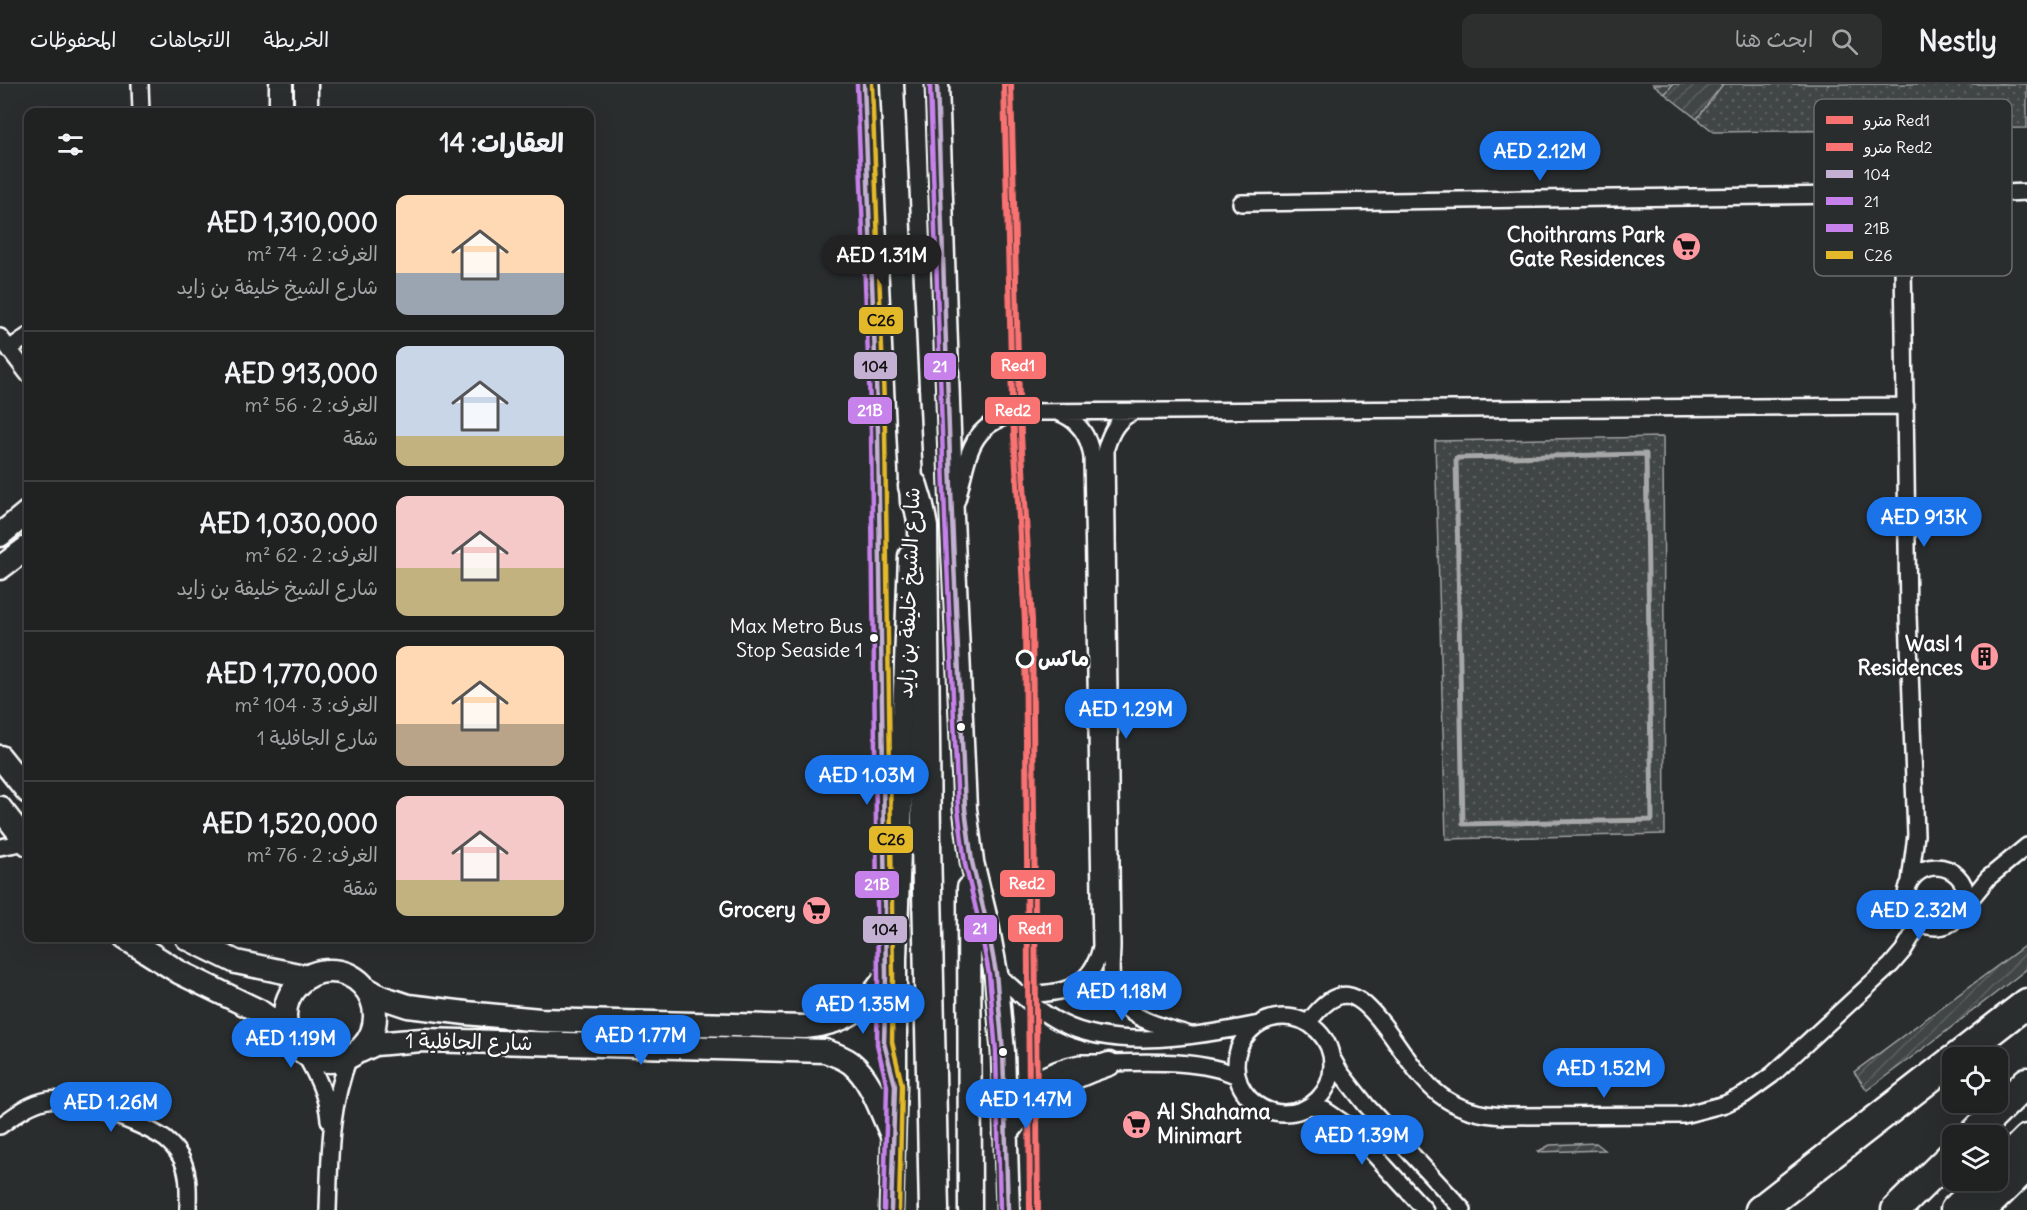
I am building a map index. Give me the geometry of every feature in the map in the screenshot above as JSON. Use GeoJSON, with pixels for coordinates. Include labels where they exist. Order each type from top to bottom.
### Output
{"type":"FeatureCollection","features":[{"type":"Feature","properties":{"kind":"highway"},"geometry":{"type":"LineString","coordinates":[[913,486],[920,506],[923,527],[926,856],[934,1210]]}},
{"type":"Feature","properties":{"kind":"highway"},"geometry":{"type":"LineString","coordinates":[[1970,1047],[2027,1003]]}},
{"type":"Feature","properties":{"kind":"highway"},"geometry":{"type":"LineString","coordinates":[[1760,1210],[1942,1068]]}},
{"type":"Feature","properties":{"kind":"highway"},"geometry":{"type":"LineString","coordinates":[[1983,1125],[2027,1082]]}},
{"type":"Feature","properties":{"kind":"highway"},"geometry":{"type":"LineString","coordinates":[[2008,1158],[2027,1139]]}},
{"type":"Feature","properties":{"kind":"highway"},"geometry":{"type":"LineString","coordinates":[[1896,1210],[1942,1165]]}},
{"type":"Feature","properties":{"kind":"highway"},"geometry":{"type":"LineString","coordinates":[[1982,1210],[2027,1166]]}},
{"type":"Feature","properties":{"kind":"highway"},"geometry":{"type":"LineString","coordinates":[[1955,1210],[1974,1191]]}},
{"type":"Feature","properties":{"kind":"main road"},"geometry":{"type":"LineString","coordinates":[[280,84],[281,108]]}},
{"type":"Feature","properties":{"kind":"main road"},"geometry":{"type":"LineString","coordinates":[[306,84],[306,108]]}},
{"type":"Feature","properties":{"kind":"main road","name":"شارع الشيخ خليفة بن زايد"},"geometry":{"type":"LineString","coordinates":[[891,1210],[895,1085],[895,958],[913,486],[892,84]]}},
{"type":"Feature","properties":{"kind":"main road","name":"شارع الشيخ خليفة بن زايد"},"geometry":{"type":"LineString","coordinates":[[938,84],[952,518],[965,809],[969,845],[996,973],[1003,1052],[1008,1210]]}},
{"type":"Feature","properties":{"kind":"main road"},"geometry":{"type":"LineString","coordinates":[[0,535],[24,515]]}},
{"type":"Feature","properties":{"kind":"main road"},"geometry":{"type":"LineString","coordinates":[[0,568],[24,549]]}},
{"type":"Feature","properties":{"kind":"main road"},"geometry":{"type":"LineString","coordinates":[[0,757],[24,787]]}},
{"type":"Feature","properties":{"kind":"main road"},"geometry":{"type":"LineString","coordinates":[[0,808],[24,838]]}},
{"type":"Feature","properties":{"kind":"main road","name":"شارع الشيخ خليفة بن زايد"},"geometry":{"type":"LineString","coordinates":[[969,845],[970,1210]]}},
{"type":"Feature","properties":{"kind":"main road"},"geometry":{"type":"LineString","coordinates":[[131,942],[179,972],[259,1011],[288,1032],[304,1053],[318,1060],[334,1061],[355,1054],[370,1037],[375,1020],[374,1003],[365,988],[348,975],[328,972],[308,978],[296,988],[288,1001],[285,1017],[288,1032]]}},
{"type":"Feature","properties":{"kind":"main road"},"geometry":{"type":"LineString","coordinates":[[195,942],[236,962],[308,978]]}},
{"type":"Feature","properties":{"kind":"main road"},"geometry":{"type":"LineString","coordinates":[[886,977],[884,1043],[895,1085]]}},
{"type":"Feature","properties":{"kind":"main road","name":"شارع الجافلية 1"},"geometry":{"type":"LineString","coordinates":[[365,988],[381,997],[408,1006],[540,1020],[805,1027],[836,1022],[847,1016],[869,999],[886,977]]}},
{"type":"Feature","properties":{"kind":"main road","name":"شارع الجافلية 1"},"geometry":{"type":"LineString","coordinates":[[355,1054],[375,1044],[422,1040],[825,1051],[853,1064],[872,1092],[892,1137]]}},
{"type":"Feature","properties":{"kind":"main road"},"geometry":{"type":"LineString","coordinates":[[1005,1136],[1026,1109],[1041,1096],[1076,1076],[1109,1064]]}},
{"type":"Feature","properties":{"kind":"street"},"geometry":{"type":"LineString","coordinates":[[140,84],[141,108]]}},
{"type":"Feature","properties":{"kind":"street"},"geometry":{"type":"LineString","coordinates":[[864,84],[878,431],[886,977]]}},
{"type":"Feature","properties":{"kind":"street"},"geometry":{"type":"LineString","coordinates":[[2012,192],[2027,192]]}},
{"type":"Feature","properties":{"kind":"street"},"geometry":{"type":"LineString","coordinates":[[1241,203],[1814,195]]}},
{"type":"Feature","properties":{"kind":"street"},"geometry":{"type":"LineString","coordinates":[[1903,276],[1908,615],[1916,835],[1910,881],[1905,894],[1910,914],[1920,923],[1934,928],[1947,925],[1958,918],[1980,886],[2027,846]]}},
{"type":"Feature","properties":{"kind":"street"},"geometry":{"type":"LineString","coordinates":[[24,337],[5,343],[24,368]]}},
{"type":"Feature","properties":{"kind":"street"},"geometry":{"type":"LineString","coordinates":[[952,518],[975,440],[987,425],[1004,416],[1022,412],[1906,406]]}},
{"type":"Feature","properties":{"kind":"street"},"geometry":{"type":"LineString","coordinates":[[1019,994],[1044,994],[1075,986],[1095,966],[1101,947],[1092,457],[1090,446],[1079,425],[1054,411]]}},
{"type":"Feature","properties":{"kind":"street"},"geometry":{"type":"LineString","coordinates":[[1134,411],[1115,426],[1106,448],[1112,984],[1120,1002],[1138,1017],[1191,1035]]}},
{"type":"Feature","properties":{"kind":"street"},"geometry":{"type":"LineString","coordinates":[[1916,835],[1923,853],[1934,867]]}},
{"type":"Feature","properties":{"kind":"street"},"geometry":{"type":"LineString","coordinates":[[0,847],[24,844]]}},
{"type":"Feature","properties":{"kind":"street"},"geometry":{"type":"LineString","coordinates":[[1910,881],[1920,871],[1934,867],[1947,868],[1957,875],[1965,886],[1965,906]]}},
{"type":"Feature","properties":{"kind":"street"},"geometry":{"type":"LineString","coordinates":[[1957,875],[1997,870]]}},
{"type":"Feature","properties":{"kind":"street"},"geometry":{"type":"LineString","coordinates":[[1308,1023],[1320,1007],[1332,999],[1349,996],[1357,998],[1371,1009],[1430,1087],[1451,1102],[1476,1113],[1504,1116],[1683,1115],[1725,1104],[1744,1095],[1772,1075],[1891,965],[1903,951],[1920,923]]}},
{"type":"Feature","properties":{"kind":"street"},"geometry":{"type":"LineString","coordinates":[[996,973],[1019,994],[1059,1022],[1094,1035],[1120,1038],[1191,1035],[1259,1024],[1275,1018],[1292,1017],[1308,1023],[1319,1032],[1327,1044],[1331,1058],[1328,1084],[1311,1105],[1293,1112],[1273,1112],[1255,1104],[1242,1090],[1237,1076],[1236,1053],[1245,1036],[1259,1024]]}},
{"type":"Feature","properties":{"kind":"street"},"geometry":{"type":"LineString","coordinates":[[304,1053],[324,1094],[330,1138]]}},
{"type":"Feature","properties":{"kind":"street"},"geometry":{"type":"LineString","coordinates":[[328,1210],[330,1138],[336,1097],[355,1054]]}},
{"type":"Feature","properties":{"kind":"street"},"geometry":{"type":"LineString","coordinates":[[1331,1058],[1345,1080],[1366,1105],[1463,1210]]}},
{"type":"Feature","properties":{"kind":"street"},"geometry":{"type":"LineString","coordinates":[[1005,1111],[1026,1087],[1052,1071],[1080,1063],[1199,1064],[1225,1070],[1237,1076]]}},
{"type":"Feature","properties":{"kind":"street"},"geometry":{"type":"LineString","coordinates":[[0,1126],[30,1105],[49,1100],[68,1100],[147,1130],[166,1140],[180,1156],[188,1177],[188,1210]]}},
{"type":"Feature","properties":{"kind":"street"},"geometry":{"type":"LineString","coordinates":[[1311,1105],[1331,1114],[1347,1125],[1425,1210]]}},
{"type":"Feature","properties":{"kind":"shaded area"},"geometry":{"type":"Polygon","coordinates":[[[1653,84],[2027,84],[2027,128],[2012,128],[2012,99],[1814,99],[1814,131],[1714,132],[1653,84]]]}},
{"type":"Feature","properties":{"kind":"shaded area"},"geometry":{"type":"Polygon","coordinates":[[[1673,84],[1723,84],[1697,119],[1665,94],[1673,84]]]}},
{"type":"Feature","properties":{"kind":"shaded area"},"geometry":{"type":"Polygon","coordinates":[[[1663,437],[1665,834],[1446,839],[1435,441],[1663,437]]]}},
{"type":"Feature","properties":{"kind":"shaded area"},"geometry":{"type":"Polygon","coordinates":[[[2027,944],[2027,969],[1867,1090],[1854,1072],[2027,944]]]}},
{"type":"Feature","properties":{"kind":"shaded area"},"geometry":{"type":"Polygon","coordinates":[[[1596,1143],[1605,1150],[1537,1152],[1550,1145],[1596,1143]]]}},
{"type":"Feature","properties":{"kind":"waterway"},"geometry":{"type":"LineString","coordinates":[[1646,454],[1652,820],[1463,824],[1456,458],[1646,454]]}},
{"type":"Feature","properties":{"kind":"metro line","name":"Red2"},"geometry":{"type":"LineString","coordinates":[[1004,84],[1012,400],[1025,621],[1030,1210]]}},
{"type":"Feature","properties":{"kind":"metro line","name":"Red1"},"geometry":{"type":"LineString","coordinates":[[1011,84],[1019,400],[1032,621],[1038,1210]]}},
{"type":"Feature","properties":{"kind":"transit line","name":"21B"},"geometry":{"type":"LineString","coordinates":[[857,84],[871,431],[877,1044],[887,1086],[884,1210]]}},
{"type":"Feature","properties":{"kind":"transit line","name":"104"},"geometry":{"type":"LineString","coordinates":[[864,84],[878,431],[886,977],[884,1043],[895,1085],[891,1210]]}},
{"type":"Feature","properties":{"kind":"transit line","name":"C26"},"geometry":{"type":"LineString","coordinates":[[872,84],[885,431],[892,1042],[902,1085],[899,1210]]}},
{"type":"Feature","properties":{"kind":"transit line","name":"21"},"geometry":{"type":"LineString","coordinates":[[930,84],[958,809],[965,864],[989,974],[996,1052],[1000,1210]]}},
{"type":"Feature","properties":{"kind":"transit line","name":"104"},"geometry":{"type":"LineString","coordinates":[[937,84],[965,809],[972,862],[996,973],[1003,1052],[1008,1210]]}},
{"type":"Feature","properties":{"kind":"place","name":"Choithrams Park Gate Residences"},"geometry":{"type":"Point","coordinates":[1686,247]}},
{"type":"Feature","properties":{"kind":"place","name":"Max Metro Bus Stop Seaside 1"},"geometry":{"type":"Point","coordinates":[874,638]}},
{"type":"Feature","properties":{"kind":"place","name":"Wasl 1 Residences"},"geometry":{"type":"Point","coordinates":[1984,656]}},
{"type":"Feature","properties":{"kind":"place","name":"ماكس"},"geometry":{"type":"Point","coordinates":[1025,659]}},
{"type":"Feature","properties":{"kind":"place","name":"Grocery"},"geometry":{"type":"Point","coordinates":[817,910]}},
{"type":"Feature","properties":{"kind":"place","name":"Al Shahama Minimart"},"geometry":{"type":"Point","coordinates":[1136,1124]}}]}
